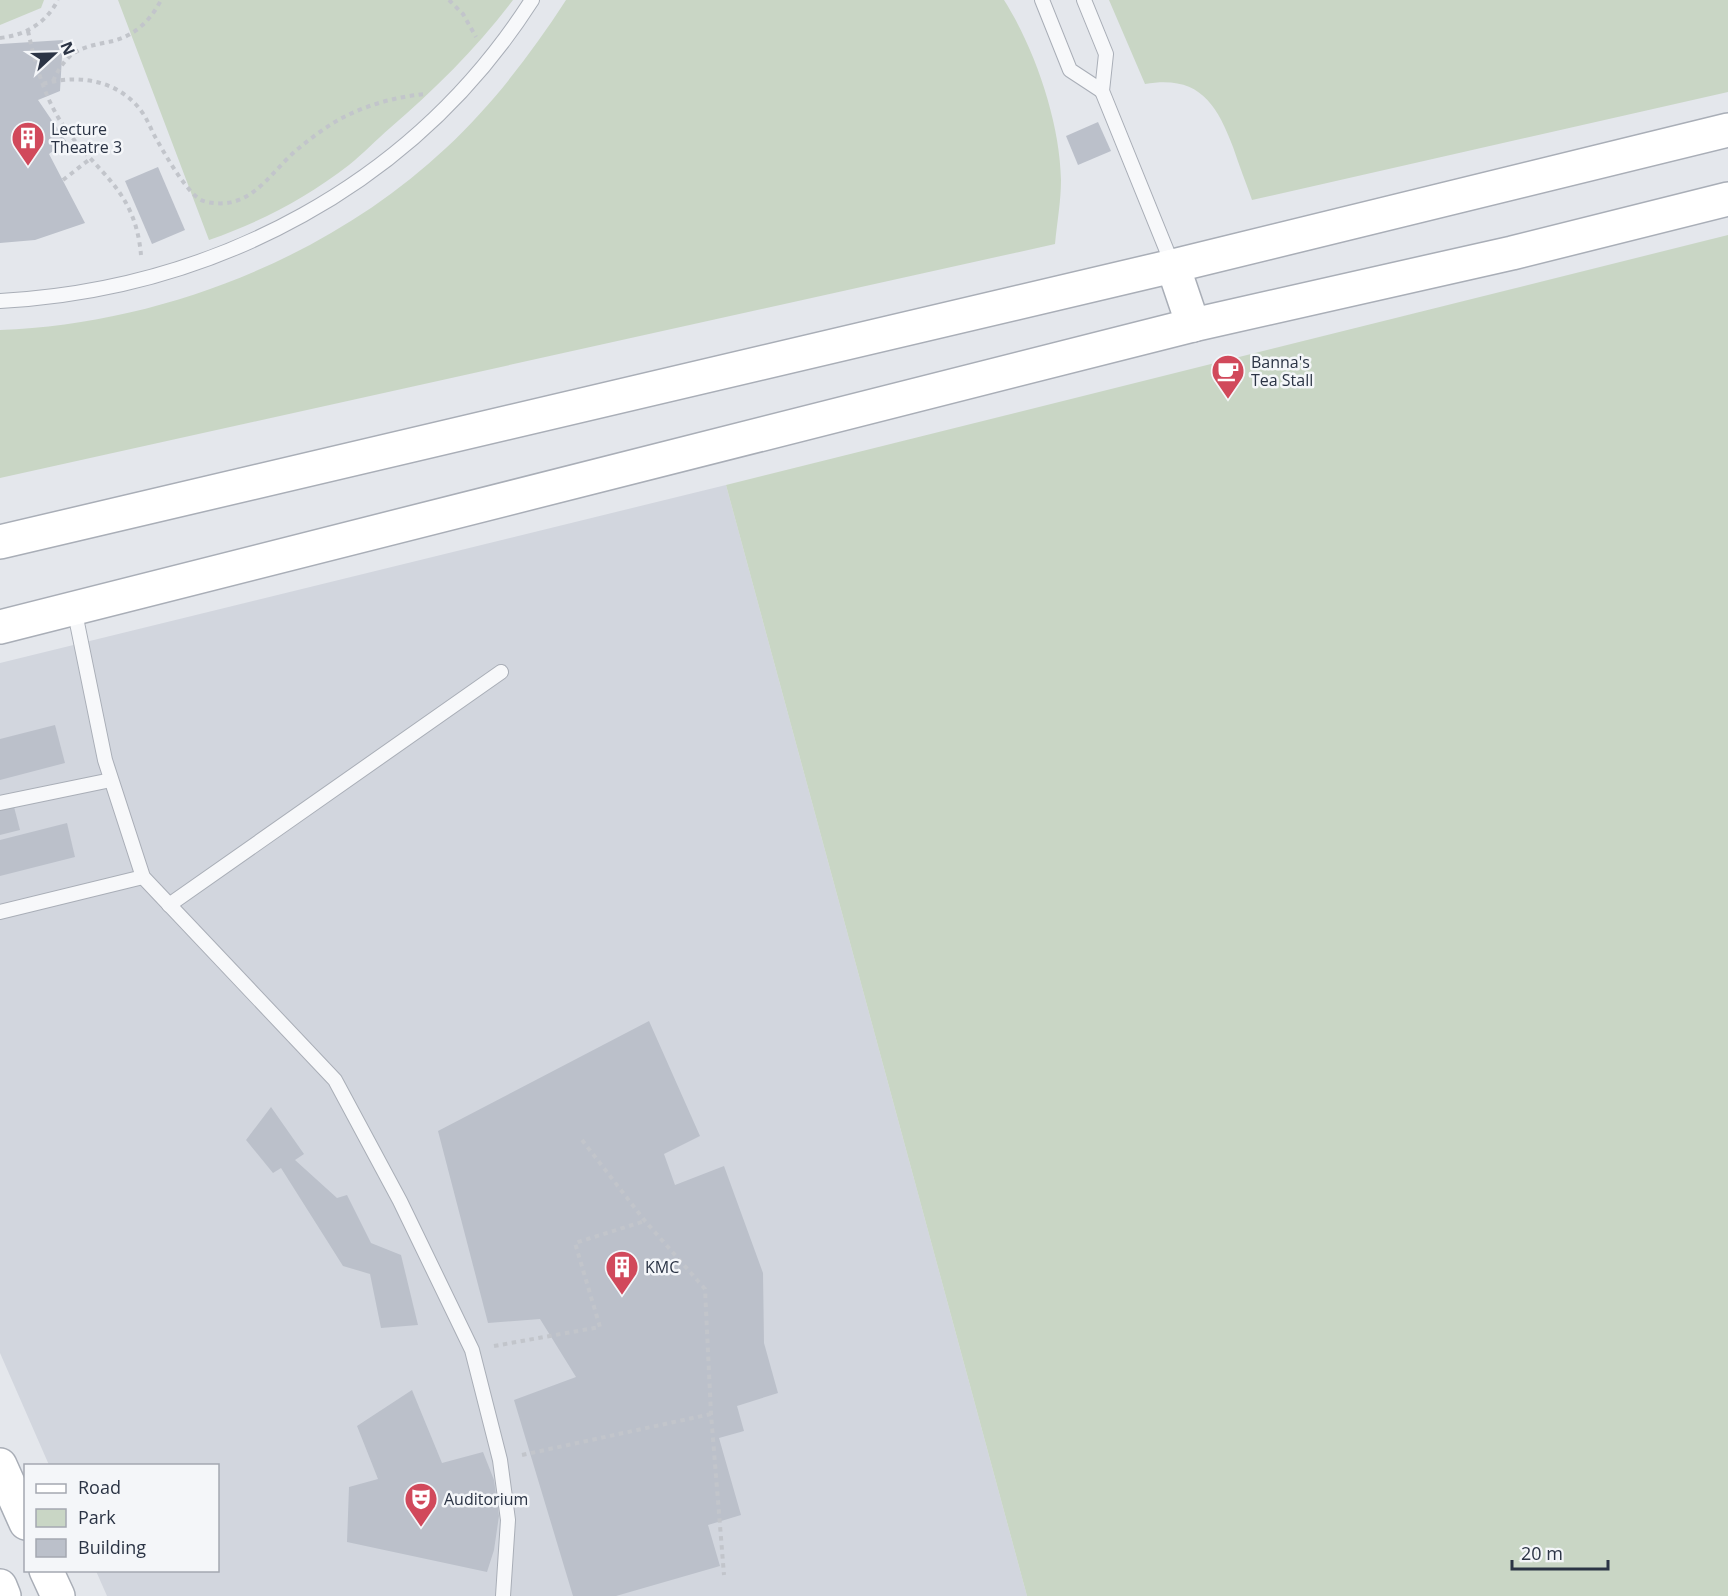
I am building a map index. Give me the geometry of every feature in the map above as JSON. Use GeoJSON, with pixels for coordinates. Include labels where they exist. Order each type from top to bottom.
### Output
{"type":"FeatureCollection","features":[{"type":"Feature","properties":{"kind":"street"},"geometry":{"type":"LineString","coordinates":[[0,542],[1173,266],[1728,129]]}},
{"type":"Feature","properties":{"kind":"street"},"geometry":{"type":"LineString","coordinates":[[0,627],[1193,325],[1512,253],[1728,199]]}},
{"type":"Feature","properties":{"kind":"street"},"geometry":{"type":"LineString","coordinates":[[1173,266],[1193,325]]}},
{"type":"Feature","properties":{"kind":"street"},"geometry":{"type":"LineString","coordinates":[[0,1465],[24,1519]]}},
{"type":"Feature","properties":{"kind":"street"},"geometry":{"type":"LineString","coordinates":[[47,1572],[58,1596]]}},
{"type":"Feature","properties":{"kind":"street"},"geometry":{"type":"LineString","coordinates":[[0,1586],[4,1596]]}},
{"type":"Feature","properties":{"kind":"lane"},"geometry":{"type":"LineString","coordinates":[[0,301],[49,297],[140,279],[227,251],[310,213],[389,159],[426,127],[483,66],[532,0]]}},
{"type":"Feature","properties":{"kind":"lane"},"geometry":{"type":"LineString","coordinates":[[1042,0],[1070,70],[1102,91]]}},
{"type":"Feature","properties":{"kind":"lane"},"geometry":{"type":"LineString","coordinates":[[1084,0],[1106,54],[1102,91],[1173,266]]}},
{"type":"Feature","properties":{"kind":"lane"},"geometry":{"type":"LineString","coordinates":[[74,608],[111,780],[143,877],[335,1080],[400,1201],[472,1350],[500,1460],[508,1520],[503,1596]]}},
{"type":"Feature","properties":{"kind":"lane"},"geometry":{"type":"LineString","coordinates":[[169,905],[501,672]]}},
{"type":"Feature","properties":{"kind":"lane"},"geometry":{"type":"LineString","coordinates":[[0,803],[111,780]]}},
{"type":"Feature","properties":{"kind":"lane"},"geometry":{"type":"LineString","coordinates":[[0,912],[143,877]]}},
{"type":"Feature","properties":{"kind":"path"},"geometry":{"type":"LineString","coordinates":[[0,38],[28,31],[41,22],[58,0]]}},
{"type":"Feature","properties":{"kind":"path"},"geometry":{"type":"LineString","coordinates":[[52,81],[59,68],[81,49],[123,38],[137,30],[148,21],[161,0]]}},
{"type":"Feature","properties":{"kind":"path"},"geometry":{"type":"LineString","coordinates":[[449,0],[463,14],[473,30],[480,48],[483,66]]}},
{"type":"Feature","properties":{"kind":"path"},"geometry":{"type":"LineString","coordinates":[[28,31],[35,63],[61,122],[90,159],[115,184],[127,202],[135,220],[141,260],[140,279]]}},
{"type":"Feature","properties":{"kind":"path"},"geometry":{"type":"LineString","coordinates":[[43,84],[79,79],[97,82],[115,89],[131,100],[144,115],[156,140],[184,183],[199,200],[211,203],[234,201],[258,190],[287,159],[309,140],[333,123],[362,110],[392,99],[423,94],[460,93]]}},
{"type":"Feature","properties":{"kind":"path"},"geometry":{"type":"LineString","coordinates":[[63,180],[90,159]]}},
{"type":"Feature","properties":{"kind":"path"},"geometry":{"type":"LineString","coordinates":[[582,1140],[645,1221],[705,1289],[711,1414],[724,1575]]}},
{"type":"Feature","properties":{"kind":"path"},"geometry":{"type":"LineString","coordinates":[[472,1350],[600,1327],[575,1243],[645,1221]]}},
{"type":"Feature","properties":{"kind":"path"},"geometry":{"type":"LineString","coordinates":[[500,1460],[711,1414]]}},
{"type":"Feature","properties":{"kind":"shaded area"},"geometry":{"type":"Polygon","coordinates":[[[726,485],[1027,1596],[107,1596],[96,1572],[219,1572],[219,1464],[49,1464],[0,1353],[0,663],[726,485]]]}},
{"type":"Feature","properties":{"kind":"green space"},"geometry":{"type":"Polygon","coordinates":[[[0,0],[44,0],[41,8],[0,25],[0,0]]]}},
{"type":"Feature","properties":{"kind":"green space"},"geometry":{"type":"Polygon","coordinates":[[[118,0],[513,0],[455,67],[349,165],[282,208],[209,240],[118,0]]]}},
{"type":"Feature","properties":{"kind":"green space"},"geometry":{"type":"Polygon","coordinates":[[[566,0],[1004,0],[1026,41],[1051,110],[1060,158],[1061,180],[1055,244],[0,478],[0,330],[60,325],[121,314],[181,299],[239,278],[296,252],[349,222],[400,187],[446,148],[480,114],[539,40],[566,0]]]}},
{"type":"Feature","properties":{"kind":"green space"},"geometry":{"type":"Polygon","coordinates":[[[1109,0],[1728,0],[1728,92],[1252,200],[1227,131],[1212,105],[1192,88],[1163,82],[1145,84],[1109,0]]]}},
{"type":"Feature","properties":{"kind":"green space"},"geometry":{"type":"Polygon","coordinates":[[[1728,235],[1728,1596],[1027,1596],[726,485],[1728,235]]]}},
{"type":"Feature","properties":{"kind":"building","name":"Lecture Theatre 3"},"geometry":{"type":"Polygon","coordinates":[[[63,40],[60,91],[38,100],[66,141],[49,154],[85,223],[35,240],[0,243],[0,44],[63,40]]]}},
{"type":"Feature","properties":{"kind":"building"},"geometry":{"type":"Polygon","coordinates":[[[1098,122],[1111,151],[1078,165],[1066,136],[1098,122]]]}},
{"type":"Feature","properties":{"kind":"building"},"geometry":{"type":"Polygon","coordinates":[[[158,167],[185,230],[152,244],[125,181],[158,167]]]}},
{"type":"Feature","properties":{"kind":"building"},"geometry":{"type":"Polygon","coordinates":[[[55,725],[65,763],[0,780],[0,739],[55,725]]]}},
{"type":"Feature","properties":{"kind":"building"},"geometry":{"type":"Polygon","coordinates":[[[13,803],[20,830],[0,835],[0,806],[13,803]]]}},
{"type":"Feature","properties":{"kind":"building"},"geometry":{"type":"Polygon","coordinates":[[[67,823],[75,857],[0,876],[0,840],[67,823]]]}},
{"type":"Feature","properties":{"kind":"building","name":"KMC"},"geometry":{"type":"Polygon","coordinates":[[[649,1021],[700,1136],[664,1154],[675,1185],[724,1166],[763,1273],[764,1343],[778,1393],[737,1406],[744,1431],[719,1438],[741,1515],[708,1525],[720,1566],[616,1596],[573,1596],[514,1400],[576,1377],[540,1319],[488,1323],[438,1131],[649,1021]]]}},
{"type":"Feature","properties":{"kind":"building"},"geometry":{"type":"Polygon","coordinates":[[[271,1107],[304,1154],[295,1160],[337,1198],[347,1195],[371,1243],[401,1255],[418,1325],[381,1328],[370,1274],[343,1266],[281,1168],[273,1173],[246,1140],[271,1107]]]}},
{"type":"Feature","properties":{"kind":"building"},"geometry":{"type":"Polygon","coordinates":[[[412,1390],[442,1463],[483,1452],[494,1480],[499,1516],[494,1550],[487,1572],[347,1542],[349,1487],[378,1479],[357,1426],[412,1390]]]}},
{"type":"Feature","properties":{"kind":"place","name":"Lecture Theatre 3"},"geometry":{"type":"Point","coordinates":[28,167]}},
{"type":"Feature","properties":{"kind":"place","name":"Banna's Tea Stall"},"geometry":{"type":"Point","coordinates":[1228,400]}},
{"type":"Feature","properties":{"kind":"place","name":"KMC"},"geometry":{"type":"Point","coordinates":[622,1296]}},
{"type":"Feature","properties":{"kind":"place","name":"Auditorium"},"geometry":{"type":"Point","coordinates":[421,1528]}}]}
